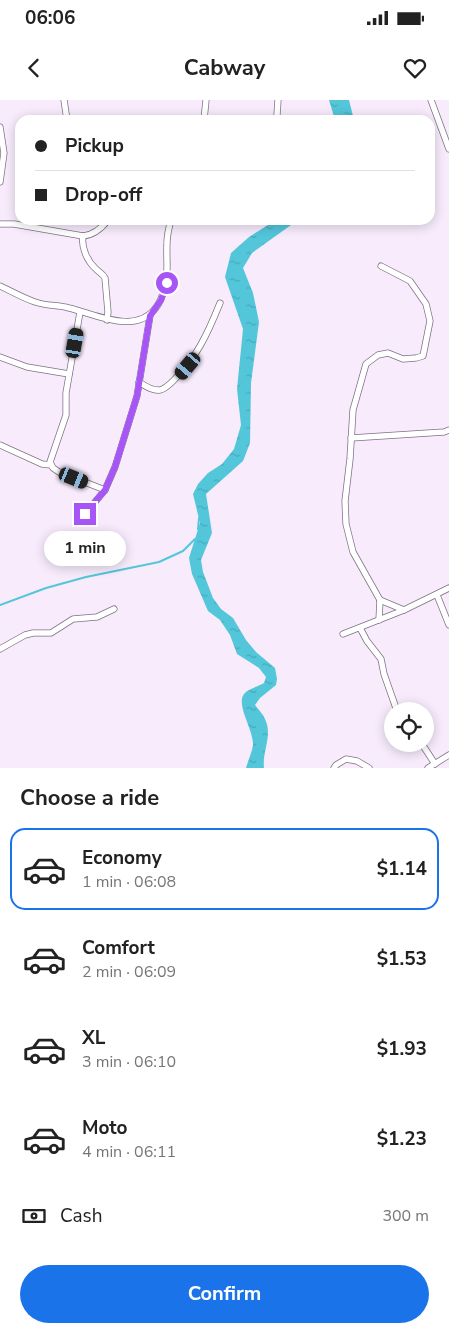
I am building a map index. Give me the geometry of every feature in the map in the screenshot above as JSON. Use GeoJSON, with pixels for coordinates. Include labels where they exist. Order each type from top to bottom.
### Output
{"type":"FeatureCollection","features":[{"type":"Feature","properties":{"kind":"street"},"geometry":{"type":"LineString","coordinates":[[64,100],[66,115]]}},
{"type":"Feature","properties":{"kind":"street"},"geometry":{"type":"LineString","coordinates":[[204,115],[206,100]]}},
{"type":"Feature","properties":{"kind":"street"},"geometry":{"type":"LineString","coordinates":[[277,115],[278,100]]}},
{"type":"Feature","properties":{"kind":"street"},"geometry":{"type":"LineString","coordinates":[[431,100],[449,149]]}},
{"type":"Feature","properties":{"kind":"street"},"geometry":{"type":"LineString","coordinates":[[0,127],[2,153],[0,182]]}},
{"type":"Feature","properties":{"kind":"street"},"geometry":{"type":"LineString","coordinates":[[0,224],[15,224]]}},
{"type":"Feature","properties":{"kind":"street"},"geometry":{"type":"LineString","coordinates":[[20,225],[83,236],[91,235],[103,225]]}},
{"type":"Feature","properties":{"kind":"street"},"geometry":{"type":"LineString","coordinates":[[85,514],[105,490],[115,467],[132,416],[150,316],[161,300],[167,283],[167,242],[170,225]]}},
{"type":"Feature","properties":{"kind":"street"},"geometry":{"type":"LineString","coordinates":[[83,236],[85,252],[92,265],[105,278],[107,320]]}},
{"type":"Feature","properties":{"kind":"street"},"geometry":{"type":"LineString","coordinates":[[379,620],[380,600],[353,552],[350,542],[345,501],[353,410],[366,364],[378,355],[388,352],[403,359],[423,356],[430,321],[426,304],[410,281],[381,266]]}},
{"type":"Feature","properties":{"kind":"street"},"geometry":{"type":"LineString","coordinates":[[0,286],[35,302],[53,307],[68,308],[107,320],[139,320],[150,316]]}},
{"type":"Feature","properties":{"kind":"street"},"geometry":{"type":"LineString","coordinates":[[139,382],[149,388],[159,390],[167,387],[180,375],[207,336],[220,303]]}},
{"type":"Feature","properties":{"kind":"street"},"geometry":{"type":"LineString","coordinates":[[51,465],[50,457],[66,415],[66,393],[80,312]]}},
{"type":"Feature","properties":{"kind":"street"},"geometry":{"type":"LineString","coordinates":[[0,356],[27,367],[69,374]]}},
{"type":"Feature","properties":{"kind":"street"},"geometry":{"type":"LineString","coordinates":[[352,438],[444,432],[449,430]]}},
{"type":"Feature","properties":{"kind":"street"},"geometry":{"type":"LineString","coordinates":[[0,446],[42,464],[51,465],[59,472],[105,490]]}},
{"type":"Feature","properties":{"kind":"street"},"geometry":{"type":"LineString","coordinates":[[343,634],[404,610],[449,588]]}},
{"type":"Feature","properties":{"kind":"street"},"geometry":{"type":"LineString","coordinates":[[437,595],[449,625]]}},
{"type":"Feature","properties":{"kind":"street"},"geometry":{"type":"LineString","coordinates":[[380,600],[404,610]]}},
{"type":"Feature","properties":{"kind":"street"},"geometry":{"type":"LineString","coordinates":[[0,649],[26,635],[51,633],[73,619],[97,617],[114,610]]}},
{"type":"Feature","properties":{"kind":"street"},"geometry":{"type":"LineString","coordinates":[[360,628],[381,659],[394,702]]}},
{"type":"Feature","properties":{"kind":"street"},"geometry":{"type":"LineString","coordinates":[[427,752],[435,764]]}},
{"type":"Feature","properties":{"kind":"street"},"geometry":{"type":"LineString","coordinates":[[428,768],[449,755]]}},
{"type":"Feature","properties":{"kind":"street"},"geometry":{"type":"LineString","coordinates":[[334,768],[346,759],[357,761],[369,768]]}},
{"type":"Feature","properties":{"kind":"water"},"geometry":{"type":"Polygon","coordinates":[[[329,100],[349,100],[353,115],[334,115],[329,100]]]}},
{"type":"Feature","properties":{"kind":"water"},"geometry":{"type":"Polygon","coordinates":[[[268,225],[291,225],[252,253],[243,268],[253,293],[259,322],[251,383],[250,443],[243,461],[206,494],[212,533],[201,560],[203,572],[213,598],[221,609],[233,618],[246,640],[256,652],[275,668],[276,685],[260,698],[255,705],[265,719],[268,731],[264,768],[246,768],[253,745],[242,702],[246,692],[264,683],[266,677],[259,668],[237,654],[230,635],[220,620],[208,611],[192,574],[189,558],[200,523],[193,494],[198,484],[208,473],[222,464],[234,449],[241,425],[237,389],[243,329],[225,277],[231,253],[249,237],[268,225]]]}},
{"type":"Feature","properties":{"kind":"waterway"},"geometry":{"type":"LineString","coordinates":[[198,529],[199,518]]}},
{"type":"Feature","properties":{"kind":"waterway"},"geometry":{"type":"LineString","coordinates":[[0,605],[46,588],[86,577],[159,562],[183,551],[195,539]]}},
{"type":"Feature","properties":{"kind":"route"},"geometry":{"type":"LineString","coordinates":[[85,514],[98,501],[115,467],[137,396],[150,316],[161,300],[167,283]]}}]}
